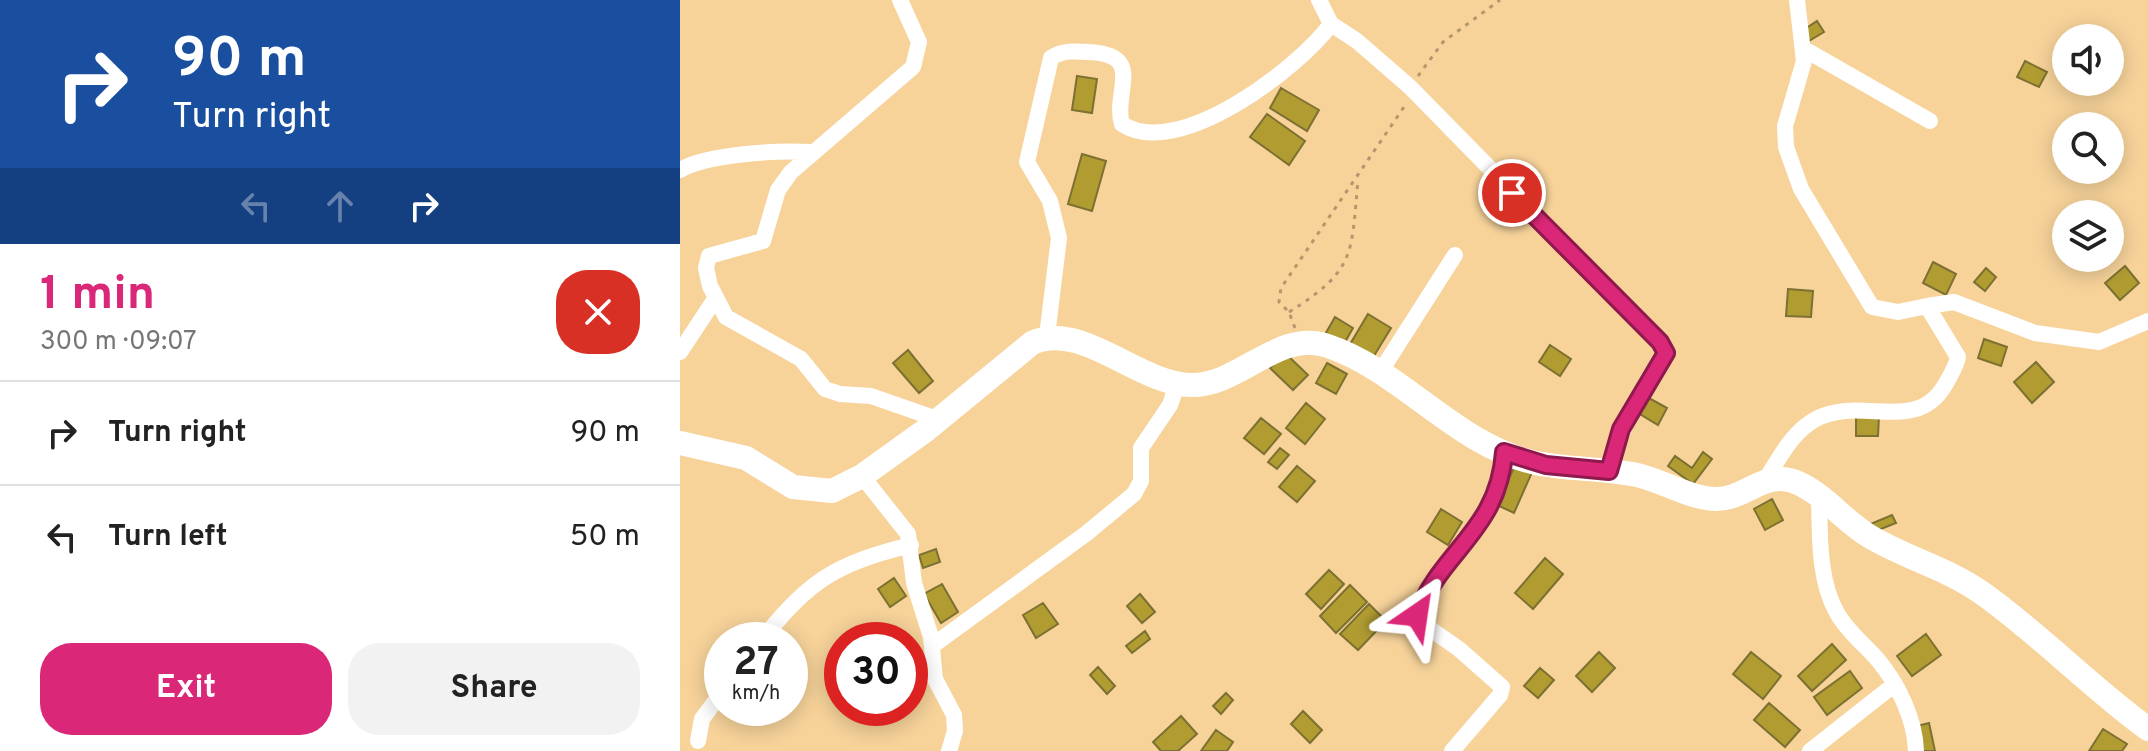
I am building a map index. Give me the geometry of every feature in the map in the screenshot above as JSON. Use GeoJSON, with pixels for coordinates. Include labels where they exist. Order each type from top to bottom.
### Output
{"type":"FeatureCollection","features":[{"type":"Feature","properties":{"kind":"street"},"geometry":{"type":"LineString","coordinates":[[900,0],[919,42],[913,67],[854,120],[811,152],[778,190],[763,241],[709,256],[706,268],[715,299],[726,317],[801,359],[825,389],[840,394],[871,396],[937,419]]}},
{"type":"Feature","properties":{"kind":"street"},"geometry":{"type":"LineString","coordinates":[[1319,0],[1331,24],[1357,41],[1410,87],[1664,346],[1664,359],[1651,375],[1621,429],[1609,471]]}},
{"type":"Feature","properties":{"kind":"street"},"geometry":{"type":"LineString","coordinates":[[1797,0],[1804,49],[1802,81],[1792,103],[1785,139],[1801,189],[1872,307],[1898,312],[1954,302],[1998,322],[2035,333],[2099,342],[2148,321]]}},
{"type":"Feature","properties":{"kind":"street"},"geometry":{"type":"LineString","coordinates":[[1047,336],[1057,270],[1058,228],[1050,201],[1027,162],[1051,58],[1069,51],[1109,55],[1125,74],[1122,124],[1156,133],[1224,113],[1315,43],[1331,24]]}},
{"type":"Feature","properties":{"kind":"street"},"geometry":{"type":"LineString","coordinates":[[1804,49],[1930,121]]}},
{"type":"Feature","properties":{"kind":"street"},"geometry":{"type":"LineString","coordinates":[[680,170],[691,164],[760,152],[811,152]]}},
{"type":"Feature","properties":{"kind":"street"},"geometry":{"type":"LineString","coordinates":[[1379,374],[1455,255]]}},
{"type":"Feature","properties":{"kind":"street"},"geometry":{"type":"LineString","coordinates":[[680,352],[715,299]]}},
{"type":"Feature","properties":{"kind":"street"},"geometry":{"type":"LineString","coordinates":[[1766,479],[1800,429],[1818,418],[1850,410],[1918,411],[1937,399],[1958,357],[1927,306]]}},
{"type":"Feature","properties":{"kind":"street"},"geometry":{"type":"LineString","coordinates":[[680,443],[746,458],[805,491],[832,491],[862,476],[1032,343],[1047,336],[1087,345],[1135,369],[1178,382],[1214,382],[1284,347],[1301,343],[1331,347],[1379,374],[1477,439],[1504,452],[1546,465],[1652,479],[1717,499],[1766,479],[1792,480],[1869,536],[1980,591],[2104,697],[2148,729]]}},
{"type":"Feature","properties":{"kind":"street"},"geometry":{"type":"LineString","coordinates":[[932,646],[1087,533],[1134,494],[1141,481],[1141,448],[1170,405],[1178,382]]}},
{"type":"Feature","properties":{"kind":"street"},"geometry":{"type":"LineString","coordinates":[[1452,751],[1500,695],[1502,687],[1459,649],[1419,621],[1417,615],[1488,513],[1503,473],[1504,452]]}},
{"type":"Feature","properties":{"kind":"street"},"geometry":{"type":"LineString","coordinates":[[862,476],[904,526],[911,545],[914,583],[932,646],[937,686],[955,722],[949,751]]}},
{"type":"Feature","properties":{"kind":"street"},"geometry":{"type":"LineString","coordinates":[[1819,497],[1820,536],[1831,601],[1846,625],[1895,684],[1912,723],[1916,751]]}},
{"type":"Feature","properties":{"kind":"street"},"geometry":{"type":"LineString","coordinates":[[777,622],[794,601],[830,572],[847,563],[911,545]]}},
{"type":"Feature","properties":{"kind":"street"},"geometry":{"type":"LineString","coordinates":[[1810,751],[1895,684]]}},
{"type":"Feature","properties":{"kind":"street"},"geometry":{"type":"LineString","coordinates":[[698,741],[704,716]]}},
{"type":"Feature","properties":{"kind":"path"},"geometry":{"type":"LineString","coordinates":[[1301,343],[1289,312],[1279,302],[1281,288],[1405,111],[1410,87],[1443,42],[1500,0]]}},
{"type":"Feature","properties":{"kind":"path"},"geometry":{"type":"LineString","coordinates":[[1289,312],[1327,286],[1350,257],[1358,178]]}},
{"type":"Feature","properties":{"kind":"building"},"geometry":{"type":"Polygon","coordinates":[[[1817,21],[1824,32],[1809,41],[1802,31],[1817,21]]]}},
{"type":"Feature","properties":{"kind":"building"},"geometry":{"type":"Polygon","coordinates":[[[2025,61],[2047,72],[2039,87],[2017,77],[2025,61]]]}},
{"type":"Feature","properties":{"kind":"building"},"geometry":{"type":"Polygon","coordinates":[[[1077,76],[1097,79],[1092,113],[1072,110],[1077,76]]]}},
{"type":"Feature","properties":{"kind":"building"},"geometry":{"type":"Polygon","coordinates":[[[1281,88],[1319,110],[1307,131],[1270,108],[1281,88]]]}},
{"type":"Feature","properties":{"kind":"building"},"geometry":{"type":"Polygon","coordinates":[[[1267,114],[1305,141],[1289,165],[1250,137],[1267,114]]]}},
{"type":"Feature","properties":{"kind":"building"},"geometry":{"type":"Polygon","coordinates":[[[1082,154],[1106,161],[1092,211],[1068,204],[1082,154]]]}},
{"type":"Feature","properties":{"kind":"building"},"geometry":{"type":"Polygon","coordinates":[[[1933,262],[1956,274],[1946,295],[1923,283],[1933,262]]]}},
{"type":"Feature","properties":{"kind":"building"},"geometry":{"type":"Polygon","coordinates":[[[2124,267],[2139,283],[2120,300],[2105,283],[2118,272],[2124,272],[2124,267]]]}},
{"type":"Feature","properties":{"kind":"building"},"geometry":{"type":"Polygon","coordinates":[[[1986,268],[1996,277],[1985,291],[1974,282],[1986,268]]]}},
{"type":"Feature","properties":{"kind":"building"},"geometry":{"type":"Polygon","coordinates":[[[1788,289],[1813,291],[1811,317],[1786,316],[1788,289]]]}},
{"type":"Feature","properties":{"kind":"building"},"geometry":{"type":"Polygon","coordinates":[[[1368,314],[1391,328],[1369,364],[1346,351],[1368,314]]]}},
{"type":"Feature","properties":{"kind":"building"},"geometry":{"type":"Polygon","coordinates":[[[1335,317],[1353,328],[1341,349],[1323,338],[1335,317]]]}},
{"type":"Feature","properties":{"kind":"building"},"geometry":{"type":"Polygon","coordinates":[[[1984,339],[2007,347],[2001,366],[1978,358],[1984,339]]]}},
{"type":"Feature","properties":{"kind":"building"},"geometry":{"type":"Polygon","coordinates":[[[1550,345],[1571,359],[1560,376],[1539,362],[1550,345]]]}},
{"type":"Feature","properties":{"kind":"building"},"geometry":{"type":"Polygon","coordinates":[[[908,350],[933,381],[919,393],[893,363],[908,350]]]}},
{"type":"Feature","properties":{"kind":"building"},"geometry":{"type":"Polygon","coordinates":[[[1285,353],[1308,375],[1293,390],[1270,368],[1285,353]]]}},
{"type":"Feature","properties":{"kind":"building"},"geometry":{"type":"Polygon","coordinates":[[[2036,362],[2054,382],[2032,403],[2014,382],[2036,362]]]}},
{"type":"Feature","properties":{"kind":"building"},"geometry":{"type":"Polygon","coordinates":[[[1327,363],[1347,374],[1336,394],[1316,383],[1327,363]]]}},
{"type":"Feature","properties":{"kind":"building"},"geometry":{"type":"Polygon","coordinates":[[[1647,397],[1667,408],[1658,425],[1638,413],[1647,397]]]}},
{"type":"Feature","properties":{"kind":"building"},"geometry":{"type":"Polygon","coordinates":[[[1306,403],[1325,419],[1305,444],[1286,428],[1306,403]]]}},
{"type":"Feature","properties":{"kind":"building"},"geometry":{"type":"Polygon","coordinates":[[[1856,416],[1879,416],[1878,436],[1856,436],[1856,416]]]}},
{"type":"Feature","properties":{"kind":"building"},"geometry":{"type":"Polygon","coordinates":[[[1261,418],[1281,434],[1264,454],[1244,438],[1261,418]]]}},
{"type":"Feature","properties":{"kind":"building"},"geometry":{"type":"Polygon","coordinates":[[[1280,448],[1289,455],[1277,469],[1268,462],[1280,448]]]}},
{"type":"Feature","properties":{"kind":"building"},"geometry":{"type":"Polygon","coordinates":[[[1703,452],[1712,459],[1693,484],[1668,466],[1675,456],[1692,468],[1703,452]]]}},
{"type":"Feature","properties":{"kind":"building"},"geometry":{"type":"Polygon","coordinates":[[[1516,463],[1533,470],[1514,513],[1497,505],[1516,463]]]}},
{"type":"Feature","properties":{"kind":"building"},"geometry":{"type":"Polygon","coordinates":[[[1297,466],[1315,481],[1297,502],[1279,487],[1297,466]]]}},
{"type":"Feature","properties":{"kind":"building"},"geometry":{"type":"Polygon","coordinates":[[[1772,499],[1783,520],[1765,530],[1754,509],[1772,499]]]}},
{"type":"Feature","properties":{"kind":"building"},"geometry":{"type":"Polygon","coordinates":[[[1441,509],[1462,522],[1448,545],[1427,532],[1441,509]]]}},
{"type":"Feature","properties":{"kind":"building"},"geometry":{"type":"Polygon","coordinates":[[[1892,515],[1896,523],[1871,533],[1868,525],[1892,515]]]}},
{"type":"Feature","properties":{"kind":"building"},"geometry":{"type":"Polygon","coordinates":[[[936,549],[940,562],[923,568],[919,555],[936,549]]]}},
{"type":"Feature","properties":{"kind":"building"},"geometry":{"type":"Polygon","coordinates":[[[1545,558],[1563,574],[1533,609],[1515,593],[1545,558]]]}},
{"type":"Feature","properties":{"kind":"building"},"geometry":{"type":"Polygon","coordinates":[[[1329,570],[1344,584],[1321,609],[1306,594],[1329,570]]]}},
{"type":"Feature","properties":{"kind":"building"},"geometry":{"type":"Polygon","coordinates":[[[894,578],[906,596],[890,607],[878,589],[894,578]]]}},
{"type":"Feature","properties":{"kind":"building"},"geometry":{"type":"Polygon","coordinates":[[[942,584],[958,612],[941,623],[924,594],[942,584]]]}},
{"type":"Feature","properties":{"kind":"building"},"geometry":{"type":"Polygon","coordinates":[[[1350,585],[1367,602],[1336,633],[1320,616],[1350,585]]]}},
{"type":"Feature","properties":{"kind":"building"},"geometry":{"type":"Polygon","coordinates":[[[1140,594],[1155,612],[1142,623],[1127,606],[1140,594]]]}},
{"type":"Feature","properties":{"kind":"building"},"geometry":{"type":"Polygon","coordinates":[[[1043,603],[1058,624],[1036,638],[1023,615],[1043,603]]]}},
{"type":"Feature","properties":{"kind":"building"},"geometry":{"type":"Polygon","coordinates":[[[1369,604],[1386,621],[1358,650],[1340,634],[1369,604]]]}},
{"type":"Feature","properties":{"kind":"building"},"geometry":{"type":"Polygon","coordinates":[[[1145,631],[1150,639],[1132,653],[1126,646],[1145,631]]]}},
{"type":"Feature","properties":{"kind":"building"},"geometry":{"type":"Polygon","coordinates":[[[1926,634],[1941,655],[1912,676],[1897,656],[1926,634]]]}},
{"type":"Feature","properties":{"kind":"building"},"geometry":{"type":"Polygon","coordinates":[[[1832,644],[1846,660],[1812,691],[1798,676],[1832,644]]]}},
{"type":"Feature","properties":{"kind":"building"},"geometry":{"type":"Polygon","coordinates":[[[1599,652],[1615,668],[1592,692],[1576,676],[1599,652]]]}},
{"type":"Feature","properties":{"kind":"building"},"geometry":{"type":"Polygon","coordinates":[[[1751,652],[1781,676],[1763,699],[1733,674],[1751,652]]]}},
{"type":"Feature","properties":{"kind":"building"},"geometry":{"type":"Polygon","coordinates":[[[1098,667],[1115,686],[1107,694],[1090,675],[1098,667]]]}},
{"type":"Feature","properties":{"kind":"building"},"geometry":{"type":"Polygon","coordinates":[[[1540,668],[1554,680],[1538,698],[1524,686],[1540,668]]]}},
{"type":"Feature","properties":{"kind":"building"},"geometry":{"type":"Polygon","coordinates":[[[1850,671],[1862,688],[1827,715],[1814,697],[1850,671]]]}},
{"type":"Feature","properties":{"kind":"building"},"geometry":{"type":"Polygon","coordinates":[[[1226,693],[1233,700],[1221,714],[1213,706],[1226,693]]]}},
{"type":"Feature","properties":{"kind":"building"},"geometry":{"type":"Polygon","coordinates":[[[1769,703],[1800,730],[1785,747],[1754,720],[1769,703]]]}},
{"type":"Feature","properties":{"kind":"building"},"geometry":{"type":"Polygon","coordinates":[[[1303,711],[1322,730],[1310,743],[1291,724],[1303,711]]]}},
{"type":"Feature","properties":{"kind":"building"},"geometry":{"type":"Polygon","coordinates":[[[1181,716],[1197,734],[1178,751],[1161,751],[1153,742],[1181,716]]]}},
{"type":"Feature","properties":{"kind":"building"},"geometry":{"type":"Polygon","coordinates":[[[1929,723],[1935,751],[1923,751],[1917,726],[1929,723]]]}},
{"type":"Feature","properties":{"kind":"building"},"geometry":{"type":"Polygon","coordinates":[[[2103,729],[2127,744],[2122,751],[2089,751],[2103,729]]]}},
{"type":"Feature","properties":{"kind":"building"},"geometry":{"type":"Polygon","coordinates":[[[1216,730],[1233,742],[1227,751],[1201,751],[1216,730]]]}},
{"type":"Feature","properties":{"kind":"route"},"geometry":{"type":"LineString","coordinates":[[1417,615],[1429,593],[1488,513],[1503,473],[1504,452],[1546,465],[1609,471],[1621,429],[1666,353],[1664,346],[1512,193]]}}]}
